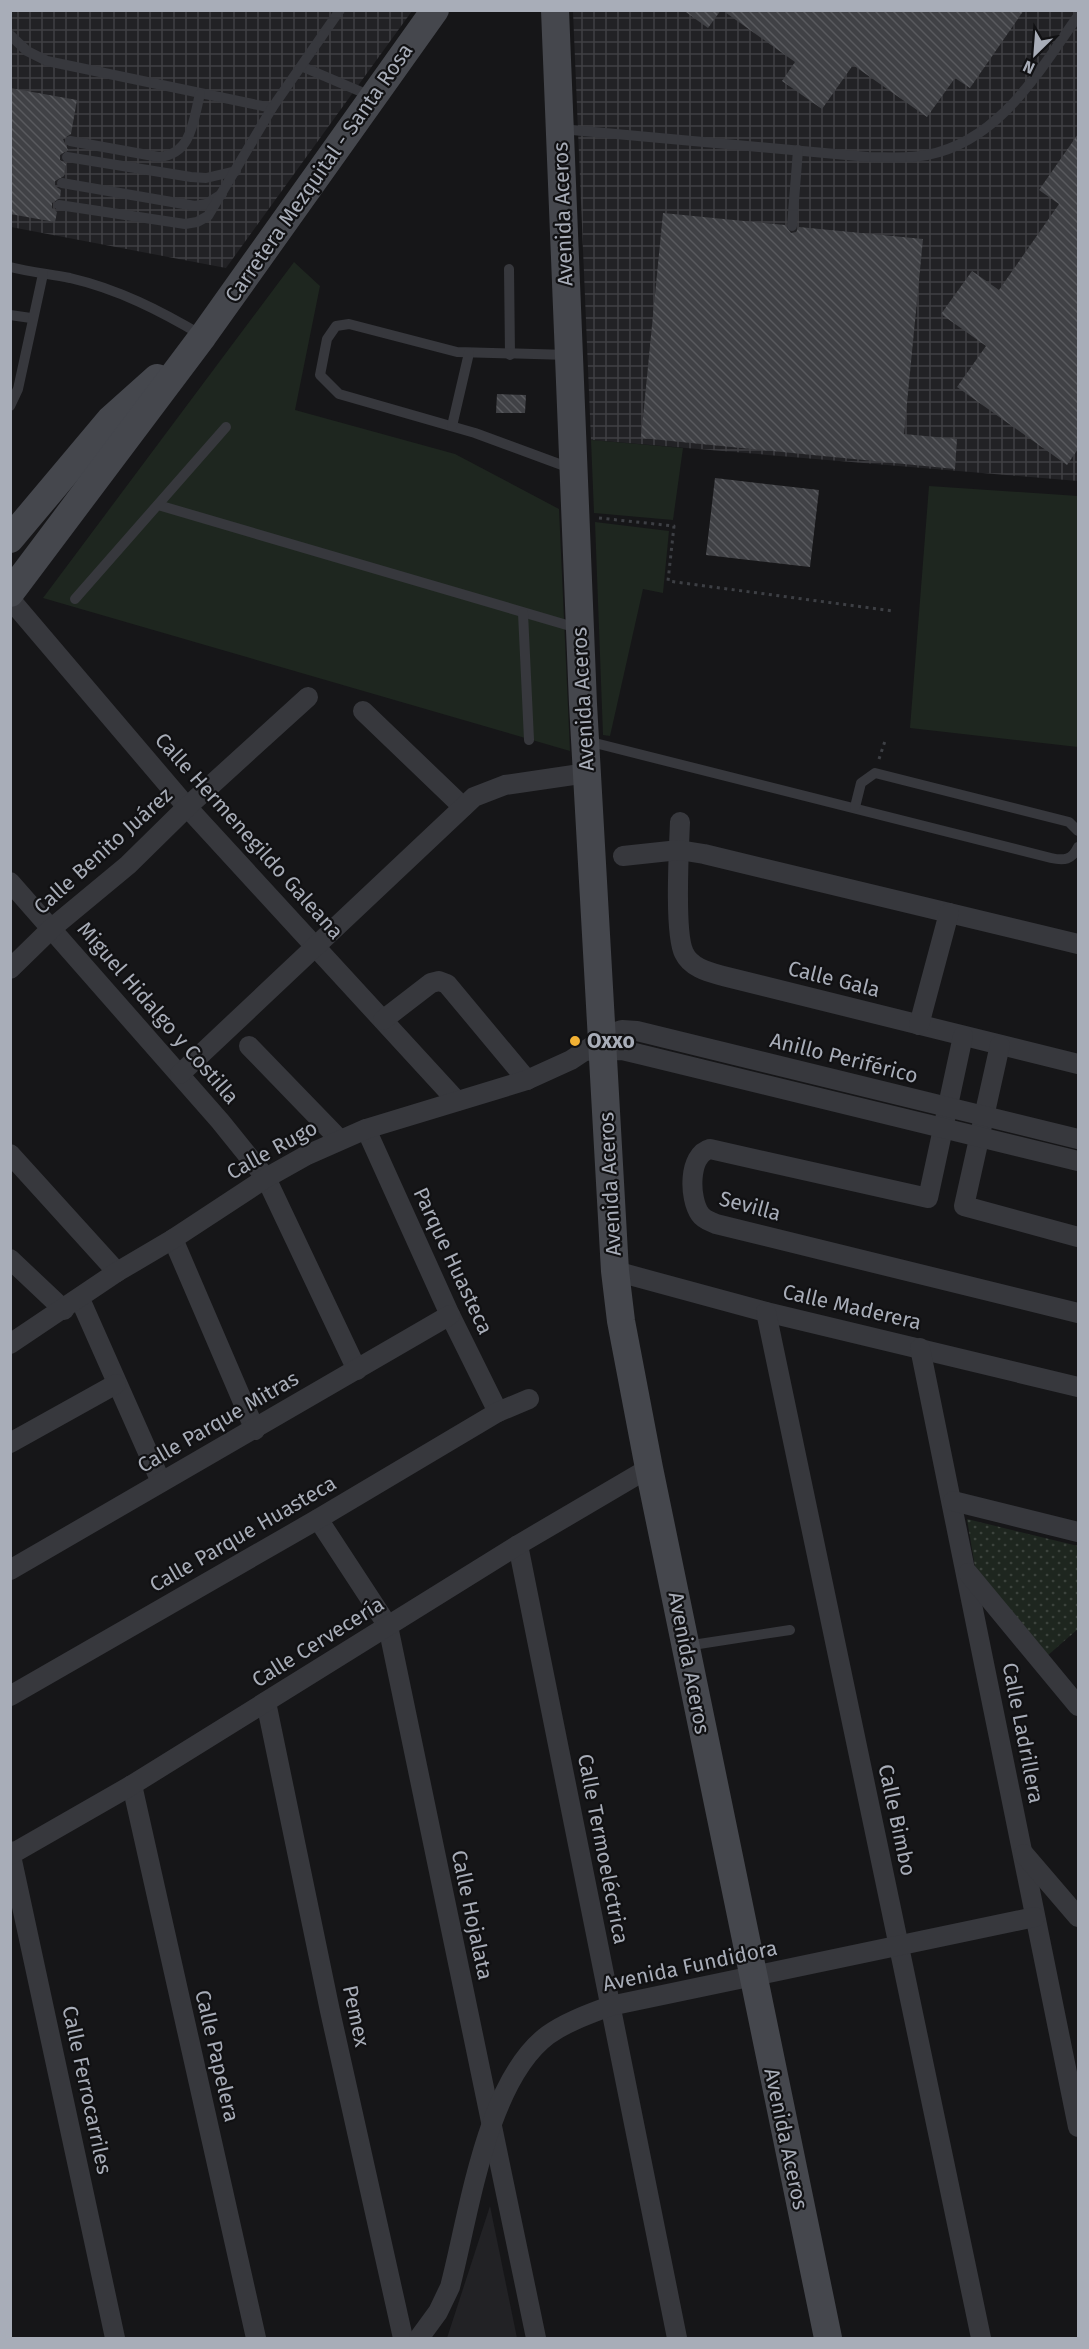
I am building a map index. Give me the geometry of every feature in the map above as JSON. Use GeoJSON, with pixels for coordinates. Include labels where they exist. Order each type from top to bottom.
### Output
{"type":"FeatureCollection","features":[{"type":"Feature","properties":{"kind":"street","name":"Carretera Mezquital - Santa Rosa"},"geometry":{"type":"LineString","coordinates":[[10,593],[203,336],[435,10]]}},
{"type":"Feature","properties":{"kind":"street","name":"Avenida Aceros"},"geometry":{"type":"LineString","coordinates":[[555,10],[587,773],[595,1048],[615,1271],[621,1321],[649,1468],[828,2338]]}},
{"type":"Feature","properties":{"kind":"street","name":"Carretera Mezquital - Santa Rosa"},"geometry":{"type":"LineString","coordinates":[[10,539],[110,420],[203,336]]}},
{"type":"Feature","properties":{"kind":"street","name":"Calle Hermenegildo Galeana"},"geometry":{"type":"LineString","coordinates":[[10,599],[187,807],[457,1101]]}},
{"type":"Feature","properties":{"kind":"street","name":"Calle Benito Juárez"},"geometry":{"type":"LineString","coordinates":[[10,969],[52,928],[128,865],[187,807],[308,697]]}},
{"type":"Feature","properties":{"kind":"street"},"geometry":{"type":"LineString","coordinates":[[363,711],[463,807]]}},
{"type":"Feature","properties":{"kind":"street"},"geometry":{"type":"LineString","coordinates":[[180,1074],[474,797],[505,785],[587,773]]}},
{"type":"Feature","properties":{"kind":"street","name":"Calle Gala"},"geometry":{"type":"LineString","coordinates":[[680,822],[681,942],[684,953],[692,963],[706,971],[1078,1064]]}},
{"type":"Feature","properties":{"kind":"street"},"geometry":{"type":"LineString","coordinates":[[623,856],[679,850],[1078,944]]}},
{"type":"Feature","properties":{"kind":"street","name":"Miguel Hidalgo y Costilla"},"geometry":{"type":"LineString","coordinates":[[10,882],[180,1074],[266,1178],[357,1370]]}},
{"type":"Feature","properties":{"kind":"street"},"geometry":{"type":"LineString","coordinates":[[919,1024],[949,913]]}},
{"type":"Feature","properties":{"kind":"street"},"geometry":{"type":"LineString","coordinates":[[382,1020],[431,983],[440,981],[447,984],[527,1080]]}},
{"type":"Feature","properties":{"kind":"street","name":"Anillo Periférico"},"geometry":{"type":"LineString","coordinates":[[595,1048],[622,1030],[637,1031],[947,1118]]}},
{"type":"Feature","properties":{"kind":"street"},"geometry":{"type":"LineString","coordinates":[[947,1118],[963,1036]]}},
{"type":"Feature","properties":{"kind":"street"},"geometry":{"type":"LineString","coordinates":[[999,1045],[964,1206],[1078,1237]]}},
{"type":"Feature","properties":{"kind":"street"},"geometry":{"type":"LineString","coordinates":[[249,1046],[340,1140]]}},
{"type":"Feature","properties":{"kind":"street","name":"Anillo Periférico"},"geometry":{"type":"LineString","coordinates":[[595,1048],[621,1050],[709,1072],[982,1126],[1078,1139]]}},
{"type":"Feature","properties":{"kind":"street","name":"Calle Rugo"},"geometry":{"type":"LineString","coordinates":[[10,1344],[117,1272],[173,1239],[266,1178],[340,1140],[527,1080],[595,1048]]}},
{"type":"Feature","properties":{"kind":"street"},"geometry":{"type":"LineString","coordinates":[[709,1072],[714,1051]]}},
{"type":"Feature","properties":{"kind":"street","name":"Sevilla"},"geometry":{"type":"LineString","coordinates":[[947,1118],[928,1198],[710,1149],[703,1151],[696,1158],[694,1167],[695,1201],[698,1212],[704,1219],[716,1224],[1078,1313]]}},
{"type":"Feature","properties":{"kind":"street","name":"Anillo Periférico"},"geometry":{"type":"LineString","coordinates":[[982,1126],[1078,1161]]}},
{"type":"Feature","properties":{"kind":"street","name":"Parque Huasteca"},"geometry":{"type":"LineString","coordinates":[[366,1130],[450,1315],[498,1412]]}},
{"type":"Feature","properties":{"kind":"street"},"geometry":{"type":"LineString","coordinates":[[10,1154],[117,1272]]}},
{"type":"Feature","properties":{"kind":"street"},"geometry":{"type":"LineString","coordinates":[[173,1239],[255,1430]]}},
{"type":"Feature","properties":{"kind":"street"},"geometry":{"type":"LineString","coordinates":[[10,1259],[72,1304],[116,1384],[161,1482]]}},
{"type":"Feature","properties":{"kind":"street","name":"Calle Maderera"},"geometry":{"type":"LineString","coordinates":[[615,1271],[766,1312],[1078,1387]]}},
{"type":"Feature","properties":{"kind":"street","name":"Calle Bimbo"},"geometry":{"type":"LineString","coordinates":[[766,1312],[981,2338]]}},
{"type":"Feature","properties":{"kind":"street","name":"Calle Parque Mitras"},"geometry":{"type":"LineString","coordinates":[[10,1570],[450,1315]]}},
{"type":"Feature","properties":{"kind":"street","name":"Calle Ladrillera"},"geometry":{"type":"LineString","coordinates":[[920,1348],[953,1501],[1078,2127]]}},
{"type":"Feature","properties":{"kind":"street"},"geometry":{"type":"LineString","coordinates":[[10,1443],[116,1384]]}},
{"type":"Feature","properties":{"kind":"street","name":"Calle Parque Huasteca"},"geometry":{"type":"LineString","coordinates":[[10,1696],[318,1519],[498,1412],[529,1399]]}},
{"type":"Feature","properties":{"kind":"street","name":"Calle Cervecería"},"geometry":{"type":"LineString","coordinates":[[11,1853],[132,1785],[518,1545],[649,1468]]}},
{"type":"Feature","properties":{"kind":"street"},"geometry":{"type":"LineString","coordinates":[[953,1501],[1078,1532]]}},
{"type":"Feature","properties":{"kind":"street","name":"Calle Hojalata"},"geometry":{"type":"LineString","coordinates":[[318,1519],[388,1626],[536,2338]]}},
{"type":"Feature","properties":{"kind":"street","name":"Calle Termoeléctrica"},"geometry":{"type":"LineString","coordinates":[[518,1545],[677,2338]]}},
{"type":"Feature","properties":{"kind":"street"},"geometry":{"type":"LineString","coordinates":[[966,1571],[1078,1706]]}},
{"type":"Feature","properties":{"kind":"street","name":"Pemex"},"geometry":{"type":"LineString","coordinates":[[266,1702],[330,2012],[403,2338]]}},
{"type":"Feature","properties":{"kind":"street","name":"Calle Papelera"},"geometry":{"type":"LineString","coordinates":[[132,1785],[256,2338]]}},
{"type":"Feature","properties":{"kind":"street"},"geometry":{"type":"LineString","coordinates":[[1023,1852],[1078,1917]]}},
{"type":"Feature","properties":{"kind":"street","name":"Calle Ferrocarriles"},"geometry":{"type":"LineString","coordinates":[[11,1853],[115,2338]]}},
{"type":"Feature","properties":{"kind":"street","name":"Avenida Fundidora"},"geometry":{"type":"LineString","coordinates":[[419,2338],[438,2312],[450,2287],[490,2123],[521,2062],[547,2036],[610,2006],[1035,1917]]}},
{"type":"Feature","properties":{"kind":"lane"},"geometry":{"type":"LineString","coordinates":[[59,205],[185,224],[197,222],[208,216],[272,108],[303,67],[340,10]]}},
{"type":"Feature","properties":{"kind":"lane"},"geometry":{"type":"LineString","coordinates":[[560,129],[903,158],[929,155],[952,146],[1003,116],[1024,93],[1078,16]]}},
{"type":"Feature","properties":{"kind":"lane"},"geometry":{"type":"LineString","coordinates":[[10,35],[27,51],[47,61],[272,108]]}},
{"type":"Feature","properties":{"kind":"lane"},"geometry":{"type":"LineString","coordinates":[[303,67],[374,97]]}},
{"type":"Feature","properties":{"kind":"lane"},"geometry":{"type":"LineString","coordinates":[[70,141],[159,157],[172,156],[180,150],[188,136],[200,94]]}},
{"type":"Feature","properties":{"kind":"lane"},"geometry":{"type":"LineString","coordinates":[[792,226],[798,150]]}},
{"type":"Feature","properties":{"kind":"lane"},"geometry":{"type":"LineString","coordinates":[[67,157],[191,177],[206,178],[236,171]]}},
{"type":"Feature","properties":{"kind":"lane"},"geometry":{"type":"LineString","coordinates":[[62,183],[195,206],[206,204],[224,192]]}},
{"type":"Feature","properties":{"kind":"lane"},"geometry":{"type":"LineString","coordinates":[[10,267],[71,278],[114,291],[149,305],[203,336]]}},
{"type":"Feature","properties":{"kind":"lane"},"geometry":{"type":"LineString","coordinates":[[509,269],[510,355]]}},
{"type":"Feature","properties":{"kind":"lane"},"geometry":{"type":"LineString","coordinates":[[10,406],[18,389],[31,318],[43,274]]}},
{"type":"Feature","properties":{"kind":"lane"},"geometry":{"type":"LineString","coordinates":[[10,315],[31,318]]}},
{"type":"Feature","properties":{"kind":"lane"},"geometry":{"type":"LineString","coordinates":[[569,355],[469,353],[418,344],[349,324],[336,326],[327,339],[321,360],[320,375],[339,394],[452,426],[574,470]]}},
{"type":"Feature","properties":{"kind":"lane"},"geometry":{"type":"LineString","coordinates":[[452,426],[469,353]]}},
{"type":"Feature","properties":{"kind":"lane"},"geometry":{"type":"LineString","coordinates":[[75,599],[226,427]]}},
{"type":"Feature","properties":{"kind":"lane"},"geometry":{"type":"LineString","coordinates":[[158,505],[580,629]]}},
{"type":"Feature","properties":{"kind":"lane"},"geometry":{"type":"LineString","coordinates":[[523,613],[529,740]]}},
{"type":"Feature","properties":{"kind":"lane"},"geometry":{"type":"LineString","coordinates":[[585,740],[1064,861],[1072,857],[1078,847]]}},
{"type":"Feature","properties":{"kind":"lane"},"geometry":{"type":"LineString","coordinates":[[855,807],[861,783],[875,773],[1069,822],[1078,831]]}},
{"type":"Feature","properties":{"kind":"lane"},"geometry":{"type":"LineString","coordinates":[[686,1646],[790,1630]]}},
{"type":"Feature","properties":{"kind":"path"},"geometry":{"type":"LineString","coordinates":[[576,515],[674,526],[668,581],[893,611]]}},
{"type":"Feature","properties":{"kind":"path"},"geometry":{"type":"LineString","coordinates":[[875,773],[885,741]]}},
{"type":"Feature","properties":{"kind":"shaded area"},"geometry":{"type":"Polygon","coordinates":[[[10,11],[412,11],[226,268],[11,227],[10,11]]]}},
{"type":"Feature","properties":{"kind":"shaded area"},"geometry":{"type":"Polygon","coordinates":[[[573,11],[1078,11],[1078,481],[591,440],[573,11]]]}},
{"type":"Feature","properties":{"kind":"shaded area"},"geometry":{"type":"Polygon","coordinates":[[[294,262],[320,286],[295,410],[455,454],[559,509],[570,751],[43,598],[294,262]]]}},
{"type":"Feature","properties":{"kind":"shaded area"},"geometry":{"type":"Polygon","coordinates":[[[591,440],[683,448],[673,520],[594,513],[591,440]]]}},
{"type":"Feature","properties":{"kind":"shaded area"},"geometry":{"type":"Polygon","coordinates":[[[929,486],[1078,496],[1078,747],[910,728],[929,486]]]}},
{"type":"Feature","properties":{"kind":"shaded area"},"geometry":{"type":"Polygon","coordinates":[[[595,522],[669,531],[663,593],[643,589],[610,736],[603,735],[595,522]]]}},
{"type":"Feature","properties":{"kind":"shaded area"},"geometry":{"type":"Polygon","coordinates":[[[967,1519],[1078,1546],[1078,1629],[1047,1656],[976,1573],[967,1519]]]}},
{"type":"Feature","properties":{"kind":"shaded area"},"geometry":{"type":"Polygon","coordinates":[[[490,2206],[517,2338],[447,2338],[490,2206]]]}},
{"type":"Feature","properties":{"kind":"building"},"geometry":{"type":"Polygon","coordinates":[[[683,10],[721,10],[708,28],[683,10]]]}},
{"type":"Feature","properties":{"kind":"building"},"geometry":{"type":"Polygon","coordinates":[[[722,10],[1024,10],[970,88],[955,78],[927,117],[853,65],[822,109],[782,81],[795,62],[722,10]]]}},
{"type":"Feature","properties":{"kind":"building"},"geometry":{"type":"Polygon","coordinates":[[[10,88],[77,100],[71,134],[63,139],[68,150],[60,155],[60,160],[66,164],[64,176],[55,181],[55,186],[61,190],[60,198],[52,203],[52,208],[57,212],[55,222],[10,214],[10,88]]]}},
{"type":"Feature","properties":{"kind":"building"},"geometry":{"type":"Polygon","coordinates":[[[1078,134],[1078,449],[1067,465],[957,387],[986,346],[941,314],[972,271],[999,290],[1059,204],[1039,190],[1078,134]]]}},
{"type":"Feature","properties":{"kind":"building"},"geometry":{"type":"Polygon","coordinates":[[[663,213],[785,225],[791,233],[796,232],[799,227],[923,239],[904,434],[957,439],[955,469],[641,438],[663,213]]]}},
{"type":"Feature","properties":{"kind":"building"},"geometry":{"type":"Polygon","coordinates":[[[497,394],[526,395],[525,413],[496,413],[497,394]]]}},
{"type":"Feature","properties":{"kind":"building"},"geometry":{"type":"Polygon","coordinates":[[[715,478],[819,490],[810,567],[706,555],[715,478]]]}},
{"type":"Feature","properties":{"kind":"place","name":"Oxxo"},"geometry":{"type":"Point","coordinates":[575,1041]}}]}
